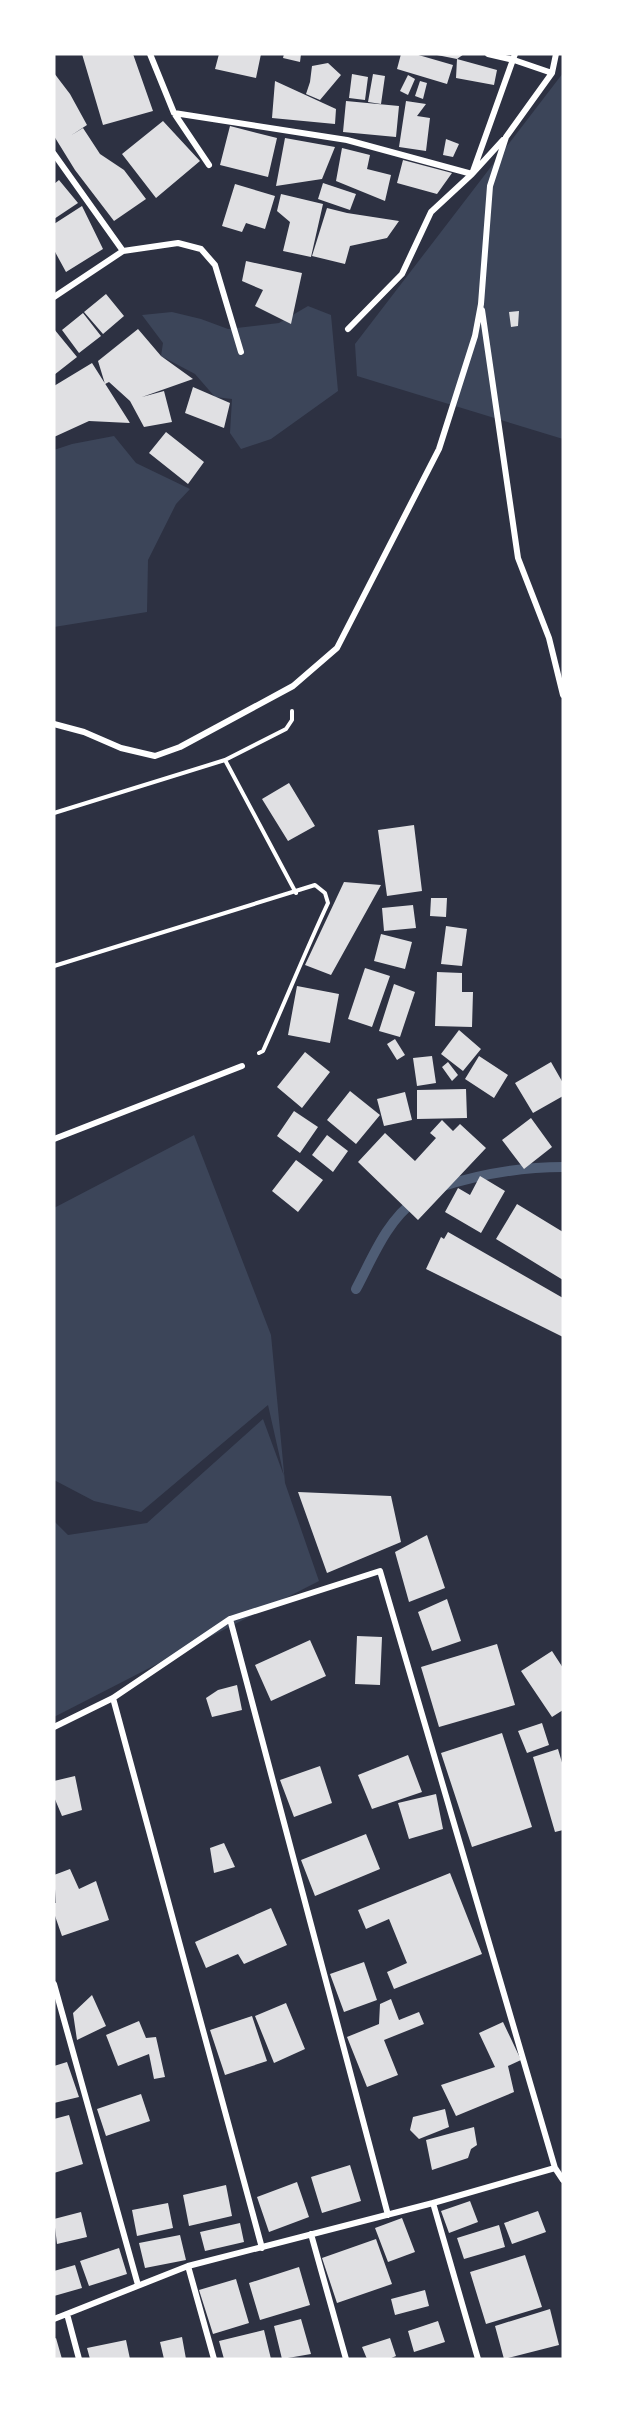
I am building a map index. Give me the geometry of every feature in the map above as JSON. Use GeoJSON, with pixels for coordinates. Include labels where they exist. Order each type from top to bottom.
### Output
{"type":"FeatureCollection","features":[{"type":"Feature","properties":{"kind":"street"},"geometry":{"type":"LineString","coordinates":[[150,54],[174,113],[209,165]]}},
{"type":"Feature","properties":{"kind":"street"},"geometry":{"type":"LineString","coordinates":[[488,54],[514,57],[552,73]]}},
{"type":"Feature","properties":{"kind":"street"},"geometry":{"type":"LineString","coordinates":[[348,328],[402,274],[431,212],[472,174],[506,137],[552,73],[556,54]]}},
{"type":"Feature","properties":{"kind":"street"},"geometry":{"type":"LineString","coordinates":[[472,174],[514,57]]}},
{"type":"Feature","properties":{"kind":"street"},"geometry":{"type":"LineString","coordinates":[[174,113],[347,140],[472,174]]}},
{"type":"Feature","properties":{"kind":"street"},"geometry":{"type":"LineString","coordinates":[[54,724],[84,732],[121,748],[155,756],[180,747],[293,686],[337,648],[440,449],[475,336],[481,304],[490,186],[506,137]]}},
{"type":"Feature","properties":{"kind":"street"},"geometry":{"type":"LineString","coordinates":[[54,154],[123,250]]}},
{"type":"Feature","properties":{"kind":"street"},"geometry":{"type":"LineString","coordinates":[[54,297],[123,250],[178,243],[201,249],[215,265],[241,352]]}},
{"type":"Feature","properties":{"kind":"street"},"geometry":{"type":"LineString","coordinates":[[481,304],[518,558],[549,638],[563,695]]}},
{"type":"Feature","properties":{"kind":"street"},"geometry":{"type":"LineString","coordinates":[[54,1139],[242,1066]]}},
{"type":"Feature","properties":{"kind":"street"},"geometry":{"type":"LineString","coordinates":[[54,1727],[113,1698],[230,1619],[380,1571],[555,2168],[563,2180]]}},
{"type":"Feature","properties":{"kind":"street"},"geometry":{"type":"LineString","coordinates":[[230,1619],[388,2215]]}},
{"type":"Feature","properties":{"kind":"street"},"geometry":{"type":"LineString","coordinates":[[113,1698],[262,2248]]}},
{"type":"Feature","properties":{"kind":"street"},"geometry":{"type":"LineString","coordinates":[[54,1984],[138,2285]]}},
{"type":"Feature","properties":{"kind":"street"},"geometry":{"type":"LineString","coordinates":[[54,2319],[188,2266],[433,2203],[555,2168]]}},
{"type":"Feature","properties":{"kind":"street"},"geometry":{"type":"LineString","coordinates":[[433,2203],[478,2359]]}},
{"type":"Feature","properties":{"kind":"street"},"geometry":{"type":"LineString","coordinates":[[311,2234],[346,2359]]}},
{"type":"Feature","properties":{"kind":"street"},"geometry":{"type":"LineString","coordinates":[[188,2266],[214,2359]]}},
{"type":"Feature","properties":{"kind":"street"},"geometry":{"type":"LineString","coordinates":[[67,2314],[79,2359]]}},
{"type":"Feature","properties":{"kind":"path"},"geometry":{"type":"LineString","coordinates":[[225,760],[296,893]]}},
{"type":"Feature","properties":{"kind":"path"},"geometry":{"type":"LineString","coordinates":[[54,966],[296,893],[315,885],[325,893],[328,903],[263,1051],[242,1066]]}},
{"type":"Feature","properties":{"kind":"shaded area"},"geometry":{"type":"Polygon","coordinates":[[[563,73],[563,439],[357,376],[355,344],[563,73]]]}},
{"type":"Feature","properties":{"kind":"shaded area"},"geometry":{"type":"Polygon","coordinates":[[[308,306],[331,315],[338,391],[271,439],[241,449],[230,433],[232,399],[215,397],[195,374],[161,356],[163,343],[142,315],[172,312],[228,329],[279,323],[308,306]]]}},
{"type":"Feature","properties":{"kind":"shaded area"},"geometry":{"type":"Polygon","coordinates":[[[114,436],[136,463],[190,489],[176,504],[148,560],[147,612],[54,627],[54,450],[114,436]]]}},
{"type":"Feature","properties":{"kind":"shaded area"},"geometry":{"type":"Polygon","coordinates":[[[194,1135],[271,1335],[285,1483],[319,1581],[54,1717],[54,1521],[68,1535],[147,1523],[263,1419],[284,1476],[268,1405],[141,1512],[94,1501],[54,1480],[54,1208],[194,1135]]]}},
{"type":"Feature","properties":{"kind":"building"},"geometry":{"type":"Polygon","coordinates":[[[82,54],[133,54],[153,111],[103,125],[82,54]]]}},
{"type":"Feature","properties":{"kind":"building"},"geometry":{"type":"Polygon","coordinates":[[[219,54],[261,54],[256,78],[215,69],[219,54]]]}},
{"type":"Feature","properties":{"kind":"building"},"geometry":{"type":"Polygon","coordinates":[[[284,54],[301,54],[300,62],[283,58],[284,54]]]}},
{"type":"Feature","properties":{"kind":"building"},"geometry":{"type":"Polygon","coordinates":[[[401,54],[415,54],[453,65],[447,84],[397,69],[401,54]]]}},
{"type":"Feature","properties":{"kind":"building"},"geometry":{"type":"Polygon","coordinates":[[[432,54],[464,54],[457,59],[432,54]]]}},
{"type":"Feature","properties":{"kind":"building"},"geometry":{"type":"Polygon","coordinates":[[[457,59],[497,70],[494,85],[456,78],[457,59]]]}},
{"type":"Feature","properties":{"kind":"building"},"geometry":{"type":"Polygon","coordinates":[[[328,63],[341,75],[320,100],[306,94],[312,66],[328,63]]]}},
{"type":"Feature","properties":{"kind":"building"},"geometry":{"type":"Polygon","coordinates":[[[54,73],[70,94],[87,125],[70,136],[83,128],[100,154],[124,170],[146,199],[114,221],[75,170],[54,136],[54,73]]]}},
{"type":"Feature","properties":{"kind":"building"},"geometry":{"type":"Polygon","coordinates":[[[352,74],[368,77],[365,100],[349,98],[352,74]]]}},
{"type":"Feature","properties":{"kind":"building"},"geometry":{"type":"Polygon","coordinates":[[[373,74],[385,76],[381,104],[368,102],[373,74]]]}},
{"type":"Feature","properties":{"kind":"building"},"geometry":{"type":"Polygon","coordinates":[[[408,75],[415,79],[408,95],[400,91],[408,75]]]}},
{"type":"Feature","properties":{"kind":"building"},"geometry":{"type":"Polygon","coordinates":[[[275,81],[336,109],[335,124],[272,118],[275,81]]]}},
{"type":"Feature","properties":{"kind":"building"},"geometry":{"type":"Polygon","coordinates":[[[420,81],[427,83],[423,99],[415,96],[420,81]]]}},
{"type":"Feature","properties":{"kind":"building"},"geometry":{"type":"Polygon","coordinates":[[[346,101],[399,106],[396,137],[343,132],[346,101]]]}},
{"type":"Feature","properties":{"kind":"building"},"geometry":{"type":"Polygon","coordinates":[[[406,101],[426,104],[417,116],[430,118],[426,151],[399,147],[406,101]]]}},
{"type":"Feature","properties":{"kind":"building"},"geometry":{"type":"Polygon","coordinates":[[[163,121],[200,161],[156,198],[122,154],[163,121]]]}},
{"type":"Feature","properties":{"kind":"building"},"geometry":{"type":"Polygon","coordinates":[[[230,126],[277,138],[268,177],[220,165],[230,126]]]}},
{"type":"Feature","properties":{"kind":"building"},"geometry":{"type":"Polygon","coordinates":[[[285,138],[335,147],[322,179],[276,186],[285,138]]]}},
{"type":"Feature","properties":{"kind":"building"},"geometry":{"type":"Polygon","coordinates":[[[446,139],[459,144],[453,157],[443,155],[446,139]]]}},
{"type":"Feature","properties":{"kind":"building"},"geometry":{"type":"Polygon","coordinates":[[[342,148],[370,155],[367,169],[391,175],[385,201],[336,181],[342,148]]]}},
{"type":"Feature","properties":{"kind":"building"},"geometry":{"type":"Polygon","coordinates":[[[403,160],[452,173],[437,194],[397,183],[403,160]]]}},
{"type":"Feature","properties":{"kind":"building"},"geometry":{"type":"Polygon","coordinates":[[[59,180],[78,203],[54,219],[54,184],[59,180]]]}},
{"type":"Feature","properties":{"kind":"building"},"geometry":{"type":"Polygon","coordinates":[[[323,183],[356,194],[350,210],[318,199],[323,183]]]}},
{"type":"Feature","properties":{"kind":"building"},"geometry":{"type":"Polygon","coordinates":[[[235,184],[275,196],[265,229],[246,223],[242,232],[222,226],[235,184]]]}},
{"type":"Feature","properties":{"kind":"building"},"geometry":{"type":"Polygon","coordinates":[[[281,194],[323,204],[311,257],[283,251],[290,222],[277,211],[281,194]]]}},
{"type":"Feature","properties":{"kind":"building"},"geometry":{"type":"Polygon","coordinates":[[[82,206],[103,249],[66,272],[54,250],[54,224],[82,206]]]}},
{"type":"Feature","properties":{"kind":"building"},"geometry":{"type":"Polygon","coordinates":[[[327,208],[399,221],[387,238],[350,246],[345,264],[312,256],[327,208]]]}},
{"type":"Feature","properties":{"kind":"building"},"geometry":{"type":"Polygon","coordinates":[[[246,261],[302,273],[291,324],[255,306],[263,290],[242,281],[246,261]]]}},
{"type":"Feature","properties":{"kind":"building"},"geometry":{"type":"Polygon","coordinates":[[[106,294],[124,316],[103,334],[84,312],[106,294]]]}},
{"type":"Feature","properties":{"kind":"building"},"geometry":{"type":"Polygon","coordinates":[[[519,311],[518,326],[511,327],[509,312],[519,311]]]}},
{"type":"Feature","properties":{"kind":"building"},"geometry":{"type":"Polygon","coordinates":[[[83,313],[101,336],[79,353],[62,330],[83,313]]]}},
{"type":"Feature","properties":{"kind":"building"},"geometry":{"type":"Polygon","coordinates":[[[54,329],[77,357],[54,375],[54,329]]]}},
{"type":"Feature","properties":{"kind":"building"},"geometry":{"type":"Polygon","coordinates":[[[138,329],[161,356],[193,379],[142,397],[164,391],[172,422],[144,427],[130,401],[109,382],[105,384],[98,361],[138,329]]]}},
{"type":"Feature","properties":{"kind":"building"},"geometry":{"type":"Polygon","coordinates":[[[92,363],[130,423],[89,421],[54,437],[54,386],[92,363]]]}},
{"type":"Feature","properties":{"kind":"building"},"geometry":{"type":"Polygon","coordinates":[[[193,387],[230,403],[224,428],[185,413],[193,387]]]}},
{"type":"Feature","properties":{"kind":"building"},"geometry":{"type":"Polygon","coordinates":[[[166,432],[204,462],[188,484],[149,453],[166,432]]]}},
{"type":"Feature","properties":{"kind":"building"},"geometry":{"type":"Polygon","coordinates":[[[289,783],[315,826],[288,841],[262,799],[289,783]]]}},
{"type":"Feature","properties":{"kind":"building"},"geometry":{"type":"Polygon","coordinates":[[[414,825],[422,891],[387,896],[378,830],[414,825]]]}},
{"type":"Feature","properties":{"kind":"building"},"geometry":{"type":"Polygon","coordinates":[[[344,882],[381,885],[331,975],[305,965],[344,882]]]}},
{"type":"Feature","properties":{"kind":"building"},"geometry":{"type":"Polygon","coordinates":[[[431,898],[447,898],[446,917],[430,916],[431,898]]]}},
{"type":"Feature","properties":{"kind":"building"},"geometry":{"type":"Polygon","coordinates":[[[413,905],[416,928],[384,931],[382,908],[413,905]]]}},
{"type":"Feature","properties":{"kind":"building"},"geometry":{"type":"Polygon","coordinates":[[[446,926],[467,929],[462,966],[441,964],[446,926]]]}},
{"type":"Feature","properties":{"kind":"building"},"geometry":{"type":"Polygon","coordinates":[[[381,934],[412,942],[405,969],[374,961],[381,934]]]}},
{"type":"Feature","properties":{"kind":"building"},"geometry":{"type":"Polygon","coordinates":[[[365,968],[390,976],[372,1027],[348,1019],[365,968]]]}},
{"type":"Feature","properties":{"kind":"building"},"geometry":{"type":"Polygon","coordinates":[[[437,972],[462,973],[462,992],[473,992],[472,1027],[435,1026],[437,972]]]}},
{"type":"Feature","properties":{"kind":"building"},"geometry":{"type":"Polygon","coordinates":[[[394,984],[415,992],[400,1037],[379,1031],[394,984]]]}},
{"type":"Feature","properties":{"kind":"building"},"geometry":{"type":"Polygon","coordinates":[[[297,986],[339,994],[330,1043],[288,1035],[297,986]]]}},
{"type":"Feature","properties":{"kind":"building"},"geometry":{"type":"Polygon","coordinates":[[[459,1030],[481,1049],[463,1071],[441,1054],[459,1030]]]}},
{"type":"Feature","properties":{"kind":"building"},"geometry":{"type":"Polygon","coordinates":[[[395,1039],[405,1055],[397,1060],[387,1044],[395,1039]]]}},
{"type":"Feature","properties":{"kind":"building"},"geometry":{"type":"Polygon","coordinates":[[[305,1052],[330,1072],[302,1108],[277,1087],[305,1052]]]}},
{"type":"Feature","properties":{"kind":"building"},"geometry":{"type":"Polygon","coordinates":[[[432,1056],[436,1083],[417,1086],[413,1058],[432,1056]]]}},
{"type":"Feature","properties":{"kind":"building"},"geometry":{"type":"Polygon","coordinates":[[[479,1056],[508,1075],[494,1098],[465,1079],[479,1056]]]}},
{"type":"Feature","properties":{"kind":"building"},"geometry":{"type":"Polygon","coordinates":[[[448,1062],[458,1075],[452,1081],[442,1067],[448,1062]]]}},
{"type":"Feature","properties":{"kind":"building"},"geometry":{"type":"Polygon","coordinates":[[[551,1062],[563,1083],[563,1096],[533,1113],[515,1083],[551,1062]]]}},
{"type":"Feature","properties":{"kind":"building"},"geometry":{"type":"Polygon","coordinates":[[[466,1089],[467,1118],[417,1119],[417,1090],[466,1089]]]}},
{"type":"Feature","properties":{"kind":"building"},"geometry":{"type":"Polygon","coordinates":[[[350,1091],[380,1115],[356,1144],[327,1120],[350,1091]]]}},
{"type":"Feature","properties":{"kind":"building"},"geometry":{"type":"Polygon","coordinates":[[[405,1092],[412,1120],[384,1126],[377,1099],[405,1092]]]}},
{"type":"Feature","properties":{"kind":"building"},"geometry":{"type":"Polygon","coordinates":[[[294,1111],[318,1127],[300,1153],[277,1136],[294,1111]]]}},
{"type":"Feature","properties":{"kind":"building"},"geometry":{"type":"Polygon","coordinates":[[[531,1118],[552,1147],[524,1169],[502,1140],[531,1118]]]}},
{"type":"Feature","properties":{"kind":"building"},"geometry":{"type":"Polygon","coordinates":[[[442,1120],[453,1131],[460,1124],[486,1148],[418,1220],[358,1162],[385,1133],[415,1161],[436,1138],[430,1133],[442,1120]]]}},
{"type":"Feature","properties":{"kind":"building"},"geometry":{"type":"Polygon","coordinates":[[[327,1135],[348,1151],[333,1172],[312,1155],[327,1135]]]}},
{"type":"Feature","properties":{"kind":"building"},"geometry":{"type":"Polygon","coordinates":[[[296,1160],[323,1180],[298,1212],[272,1191],[296,1160]]]}},
{"type":"Feature","properties":{"kind":"building"},"geometry":{"type":"Polygon","coordinates":[[[480,1176],[505,1191],[481,1233],[445,1212],[458,1188],[470,1195],[480,1176]]]}},
{"type":"Feature","properties":{"kind":"building"},"geometry":{"type":"Polygon","coordinates":[[[517,1204],[563,1232],[563,1280],[496,1239],[517,1204]]]}},
{"type":"Feature","properties":{"kind":"building"},"geometry":{"type":"Polygon","coordinates":[[[448,1232],[563,1298],[563,1337],[426,1269],[441,1237],[444,1239],[448,1232]]]}},
{"type":"Feature","properties":{"kind":"building"},"geometry":{"type":"Polygon","coordinates":[[[298,1492],[391,1496],[401,1542],[327,1573],[298,1492]]]}},
{"type":"Feature","properties":{"kind":"building"},"geometry":{"type":"Polygon","coordinates":[[[427,1535],[445,1588],[409,1602],[395,1552],[427,1535]]]}},
{"type":"Feature","properties":{"kind":"building"},"geometry":{"type":"Polygon","coordinates":[[[447,1599],[461,1641],[432,1651],[418,1612],[447,1599]]]}},
{"type":"Feature","properties":{"kind":"building"},"geometry":{"type":"Polygon","coordinates":[[[357,1636],[382,1637],[380,1685],[355,1684],[357,1636]]]}},
{"type":"Feature","properties":{"kind":"building"},"geometry":{"type":"Polygon","coordinates":[[[310,1640],[326,1676],[271,1701],[255,1665],[310,1640]]]}},
{"type":"Feature","properties":{"kind":"building"},"geometry":{"type":"Polygon","coordinates":[[[497,1644],[515,1705],[439,1727],[421,1667],[497,1644]]]}},
{"type":"Feature","properties":{"kind":"building"},"geometry":{"type":"Polygon","coordinates":[[[552,1651],[563,1668],[563,1710],[552,1717],[521,1671],[552,1651]]]}},
{"type":"Feature","properties":{"kind":"building"},"geometry":{"type":"Polygon","coordinates":[[[237,1685],[242,1710],[212,1717],[206,1698],[218,1690],[237,1685]]]}},
{"type":"Feature","properties":{"kind":"building"},"geometry":{"type":"Polygon","coordinates":[[[542,1723],[549,1745],[527,1753],[518,1731],[542,1723]]]}},
{"type":"Feature","properties":{"kind":"building"},"geometry":{"type":"Polygon","coordinates":[[[502,1733],[532,1827],[472,1847],[441,1753],[502,1733]]]}},
{"type":"Feature","properties":{"kind":"building"},"geometry":{"type":"Polygon","coordinates":[[[558,1749],[563,1766],[563,1830],[555,1832],[533,1757],[558,1749]]]}},
{"type":"Feature","properties":{"kind":"building"},"geometry":{"type":"Polygon","coordinates":[[[408,1755],[422,1792],[372,1809],[358,1775],[408,1755]]]}},
{"type":"Feature","properties":{"kind":"building"},"geometry":{"type":"Polygon","coordinates":[[[320,1766],[332,1803],[294,1817],[280,1780],[320,1766]]]}},
{"type":"Feature","properties":{"kind":"building"},"geometry":{"type":"Polygon","coordinates":[[[75,1776],[82,1810],[62,1816],[54,1797],[54,1781],[75,1776]]]}},
{"type":"Feature","properties":{"kind":"building"},"geometry":{"type":"Polygon","coordinates":[[[436,1794],[443,1829],[409,1839],[398,1803],[436,1794]]]}},
{"type":"Feature","properties":{"kind":"building"},"geometry":{"type":"Polygon","coordinates":[[[366,1834],[380,1869],[315,1896],[301,1860],[366,1834]]]}},
{"type":"Feature","properties":{"kind":"building"},"geometry":{"type":"Polygon","coordinates":[[[224,1843],[235,1867],[214,1873],[210,1848],[224,1843]]]}},
{"type":"Feature","properties":{"kind":"building"},"geometry":{"type":"Polygon","coordinates":[[[70,1869],[79,1889],[96,1881],[109,1920],[62,1936],[54,1913],[54,1903],[56,1903],[54,1875],[70,1869]]]}},
{"type":"Feature","properties":{"kind":"building"},"geometry":{"type":"Polygon","coordinates":[[[450,1873],[482,1954],[394,1989],[387,1972],[407,1963],[389,1919],[366,1929],[358,1910],[450,1873]]]}},
{"type":"Feature","properties":{"kind":"building"},"geometry":{"type":"Polygon","coordinates":[[[271,1908],[287,1945],[244,1964],[238,1954],[206,1968],[195,1942],[271,1908]]]}},
{"type":"Feature","properties":{"kind":"building"},"geometry":{"type":"Polygon","coordinates":[[[364,1962],[377,2000],[344,2012],[330,1974],[364,1962]]]}},
{"type":"Feature","properties":{"kind":"building"},"geometry":{"type":"Polygon","coordinates":[[[92,1995],[106,2026],[77,2040],[73,2013],[92,1995]]]}},
{"type":"Feature","properties":{"kind":"building"},"geometry":{"type":"Polygon","coordinates":[[[391,1999],[399,2020],[419,2012],[424,2024],[384,2040],[398,2075],[367,2087],[347,2037],[379,2024],[380,2004],[391,1999]]]}},
{"type":"Feature","properties":{"kind":"building"},"geometry":{"type":"Polygon","coordinates":[[[286,2003],[305,2049],[274,2063],[255,2016],[286,2003]]]}},
{"type":"Feature","properties":{"kind":"building"},"geometry":{"type":"Polygon","coordinates":[[[252,2016],[267,2061],[225,2075],[210,2030],[252,2016]]]}},
{"type":"Feature","properties":{"kind":"building"},"geometry":{"type":"Polygon","coordinates":[[[139,2021],[146,2038],[156,2037],[165,2077],[154,2079],[149,2054],[118,2066],[106,2035],[139,2021]]]}},
{"type":"Feature","properties":{"kind":"building"},"geometry":{"type":"Polygon","coordinates":[[[503,2022],[521,2060],[508,2066],[514,2092],[456,2116],[441,2085],[495,2067],[479,2033],[503,2022]]]}},
{"type":"Feature","properties":{"kind":"building"},"geometry":{"type":"Polygon","coordinates":[[[67,2062],[79,2097],[54,2103],[54,2066],[67,2062]]]}},
{"type":"Feature","properties":{"kind":"building"},"geometry":{"type":"Polygon","coordinates":[[[141,2094],[150,2121],[106,2136],[97,2109],[141,2094]]]}},
{"type":"Feature","properties":{"kind":"building"},"geometry":{"type":"Polygon","coordinates":[[[445,2109],[449,2127],[419,2139],[410,2130],[413,2117],[445,2109]]]}},
{"type":"Feature","properties":{"kind":"building"},"geometry":{"type":"Polygon","coordinates":[[[69,2115],[83,2164],[54,2173],[54,2119],[69,2115]]]}},
{"type":"Feature","properties":{"kind":"building"},"geometry":{"type":"Polygon","coordinates":[[[474,2127],[477,2145],[471,2149],[468,2158],[432,2170],[426,2140],[474,2127]]]}},
{"type":"Feature","properties":{"kind":"building"},"geometry":{"type":"Polygon","coordinates":[[[350,2165],[361,2201],[322,2213],[311,2177],[350,2165]]]}},
{"type":"Feature","properties":{"kind":"building"},"geometry":{"type":"Polygon","coordinates":[[[297,2182],[309,2217],[269,2232],[257,2197],[297,2182]]]}},
{"type":"Feature","properties":{"kind":"building"},"geometry":{"type":"Polygon","coordinates":[[[226,2185],[232,2216],[189,2226],[183,2195],[226,2185]]]}},
{"type":"Feature","properties":{"kind":"building"},"geometry":{"type":"Polygon","coordinates":[[[470,2201],[478,2222],[449,2233],[441,2211],[470,2201]]]}},
{"type":"Feature","properties":{"kind":"building"},"geometry":{"type":"Polygon","coordinates":[[[168,2203],[173,2228],[137,2236],[132,2210],[168,2203]]]}},
{"type":"Feature","properties":{"kind":"building"},"geometry":{"type":"Polygon","coordinates":[[[538,2211],[546,2232],[512,2244],[504,2223],[538,2211]]]}},
{"type":"Feature","properties":{"kind":"building"},"geometry":{"type":"Polygon","coordinates":[[[81,2212],[87,2237],[57,2244],[54,2219],[81,2212]]]}},
{"type":"Feature","properties":{"kind":"building"},"geometry":{"type":"Polygon","coordinates":[[[402,2218],[415,2252],[388,2262],[375,2228],[402,2218]]]}},
{"type":"Feature","properties":{"kind":"building"},"geometry":{"type":"Polygon","coordinates":[[[240,2223],[244,2242],[205,2251],[200,2232],[240,2223]]]}},
{"type":"Feature","properties":{"kind":"building"},"geometry":{"type":"Polygon","coordinates":[[[499,2225],[505,2247],[464,2259],[457,2238],[499,2225]]]}},
{"type":"Feature","properties":{"kind":"building"},"geometry":{"type":"Polygon","coordinates":[[[180,2235],[186,2260],[145,2268],[139,2243],[180,2235]]]}},
{"type":"Feature","properties":{"kind":"building"},"geometry":{"type":"Polygon","coordinates":[[[376,2239],[392,2284],[337,2303],[322,2258],[376,2239]]]}},
{"type":"Feature","properties":{"kind":"building"},"geometry":{"type":"Polygon","coordinates":[[[119,2248],[127,2274],[89,2286],[80,2261],[119,2248]]]}},
{"type":"Feature","properties":{"kind":"building"},"geometry":{"type":"Polygon","coordinates":[[[525,2255],[542,2307],[486,2324],[470,2272],[525,2255]]]}},
{"type":"Feature","properties":{"kind":"building"},"geometry":{"type":"Polygon","coordinates":[[[75,2265],[82,2288],[54,2296],[54,2271],[75,2265]]]}},
{"type":"Feature","properties":{"kind":"building"},"geometry":{"type":"Polygon","coordinates":[[[299,2267],[310,2305],[260,2320],[249,2283],[299,2267]]]}},
{"type":"Feature","properties":{"kind":"building"},"geometry":{"type":"Polygon","coordinates":[[[236,2279],[249,2323],[213,2334],[199,2290],[236,2279]]]}},
{"type":"Feature","properties":{"kind":"building"},"geometry":{"type":"Polygon","coordinates":[[[425,2290],[429,2306],[395,2315],[391,2299],[425,2290]]]}},
{"type":"Feature","properties":{"kind":"building"},"geometry":{"type":"Polygon","coordinates":[[[550,2309],[559,2345],[504,2359],[495,2326],[550,2309]]]}},
{"type":"Feature","properties":{"kind":"building"},"geometry":{"type":"Polygon","coordinates":[[[301,2319],[311,2354],[282,2359],[274,2326],[301,2319]]]}},
{"type":"Feature","properties":{"kind":"building"},"geometry":{"type":"Polygon","coordinates":[[[438,2321],[445,2342],[414,2352],[408,2331],[438,2321]]]}},
{"type":"Feature","properties":{"kind":"building"},"geometry":{"type":"Polygon","coordinates":[[[264,2330],[271,2359],[224,2359],[219,2341],[264,2330]]]}},
{"type":"Feature","properties":{"kind":"building"},"geometry":{"type":"Polygon","coordinates":[[[182,2337],[186,2359],[164,2359],[160,2342],[182,2337]]]}},
{"type":"Feature","properties":{"kind":"building"},"geometry":{"type":"Polygon","coordinates":[[[56,2338],[62,2359],[54,2359],[54,2339],[56,2338]]]}},
{"type":"Feature","properties":{"kind":"building"},"geometry":{"type":"Polygon","coordinates":[[[390,2338],[396,2356],[389,2359],[367,2359],[362,2347],[390,2338]]]}},
{"type":"Feature","properties":{"kind":"building"},"geometry":{"type":"Polygon","coordinates":[[[126,2340],[130,2359],[90,2359],[87,2348],[126,2340]]]}},
{"type":"Feature","properties":{"kind":"waterway"},"geometry":{"type":"LineString","coordinates":[[440,1187],[501,1172],[563,1167]]}},
{"type":"Feature","properties":{"kind":"waterway"},"geometry":{"type":"LineString","coordinates":[[356,1289],[388,1229],[416,1200]]}}]}
